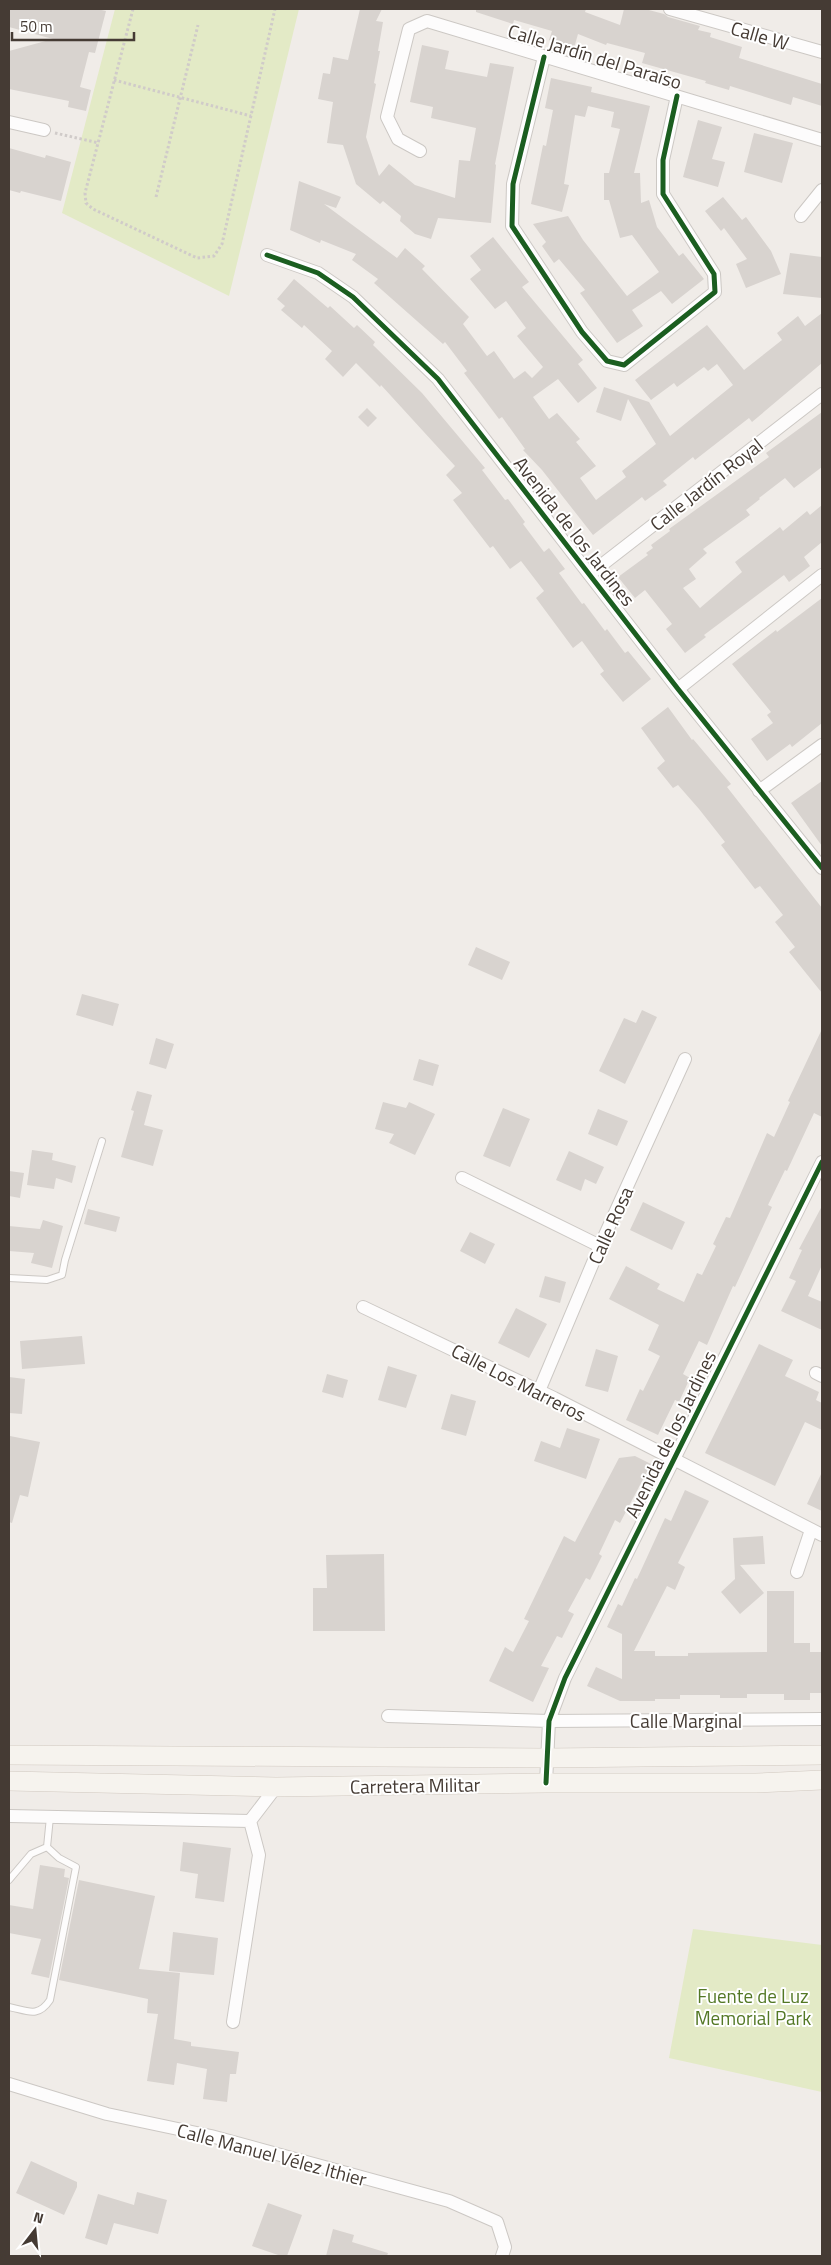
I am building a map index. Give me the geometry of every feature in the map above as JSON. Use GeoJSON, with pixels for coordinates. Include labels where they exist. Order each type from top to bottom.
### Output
{"type":"FeatureCollection","features":[{"type":"Feature","properties":{"kind":"main road","name":"Carretera Militar"},"geometry":{"type":"LineString","coordinates":[[9,1755],[546,1758],[822,1755]]}},
{"type":"Feature","properties":{"kind":"main road","name":"Carretera Militar"},"geometry":{"type":"LineString","coordinates":[[9,1781],[276,1787],[546,1783],[756,1783],[822,1780]]}},
{"type":"Feature","properties":{"kind":"street","name":"Calle W"},"geometry":{"type":"LineString","coordinates":[[670,9],[822,52]]}},
{"type":"Feature","properties":{"kind":"street","name":"Calle Jardín del Paraíso"},"geometry":{"type":"LineString","coordinates":[[420,151],[398,139],[387,117],[409,29],[426,21],[822,140]]}},
{"type":"Feature","properties":{"kind":"street"},"geometry":{"type":"LineString","coordinates":[[544,57],[513,184],[512,226],[582,332],[607,361],[624,365],[715,292],[714,274],[663,194],[662,160],[677,96]]}},
{"type":"Feature","properties":{"kind":"street"},"geometry":{"type":"LineString","coordinates":[[9,122],[44,130]]}},
{"type":"Feature","properties":{"kind":"street"},"geometry":{"type":"LineString","coordinates":[[801,216],[822,190]]}},
{"type":"Feature","properties":{"kind":"street","name":"Avenida de los Jardines"},"geometry":{"type":"LineString","coordinates":[[267,256],[318,273],[353,297],[431,373],[678,689],[822,868]]}},
{"type":"Feature","properties":{"kind":"street","name":"Calle Jardín Royal"},"geometry":{"type":"LineString","coordinates":[[590,574],[822,394]]}},
{"type":"Feature","properties":{"kind":"street"},"geometry":{"type":"LineString","coordinates":[[678,689],[822,575]]}},
{"type":"Feature","properties":{"kind":"street"},"geometry":{"type":"LineString","coordinates":[[759,791],[822,745]]}},
{"type":"Feature","properties":{"kind":"street","name":"Calle Rosa"},"geometry":{"type":"LineString","coordinates":[[539,1391],[600,1246],[685,1060]]}},
{"type":"Feature","properties":{"kind":"street","name":"Avenida de los Jardines"},"geometry":{"type":"LineString","coordinates":[[546,1783],[549,1720],[565,1678],[822,1162]]}},
{"type":"Feature","properties":{"kind":"street"},"geometry":{"type":"LineString","coordinates":[[462,1178],[600,1246]]}},
{"type":"Feature","properties":{"kind":"street","name":"Calle Los Marreros"},"geometry":{"type":"LineString","coordinates":[[363,1307],[539,1391],[817,1532]]}},
{"type":"Feature","properties":{"kind":"street"},"geometry":{"type":"LineString","coordinates":[[797,1572],[817,1532]]}},
{"type":"Feature","properties":{"kind":"street","name":"Calle Marginal"},"geometry":{"type":"LineString","coordinates":[[388,1716],[549,1720],[822,1719]]}},
{"type":"Feature","properties":{"kind":"street"},"geometry":{"type":"LineString","coordinates":[[250,1821],[276,1787]]}},
{"type":"Feature","properties":{"kind":"street"},"geometry":{"type":"LineString","coordinates":[[9,1816],[250,1821]]}},
{"type":"Feature","properties":{"kind":"street"},"geometry":{"type":"LineString","coordinates":[[233,2022],[259,1855],[250,1821]]}},
{"type":"Feature","properties":{"kind":"street","name":"Calle Manuel Vélez Ithier"},"geometry":{"type":"LineString","coordinates":[[9,2084],[107,2114],[211,2136],[449,2201],[497,2222],[505,2247],[502,2256]]}},
{"type":"Feature","properties":{"kind":"lane"},"geometry":{"type":"LineString","coordinates":[[9,1278],[47,1280],[62,1276],[65,1260],[102,1141]]}},
{"type":"Feature","properties":{"kind":"lane"},"geometry":{"type":"LineString","coordinates":[[47,1847],[50,1817]]}},
{"type":"Feature","properties":{"kind":"lane"},"geometry":{"type":"LineString","coordinates":[[9,1880],[31,1854],[47,1847]]}},
{"type":"Feature","properties":{"kind":"lane"},"geometry":{"type":"LineString","coordinates":[[9,2007],[36,2012],[44,2010],[50,2000],[76,1867],[59,1858],[47,1847]]}},
{"type":"Feature","properties":{"kind":"path"},"geometry":{"type":"LineString","coordinates":[[133,9],[85,193],[86,203],[102,213],[197,258],[204,259],[214,256],[222,244],[275,9]]}},
{"type":"Feature","properties":{"kind":"path"},"geometry":{"type":"LineString","coordinates":[[156,197],[198,25]]}},
{"type":"Feature","properties":{"kind":"path"},"geometry":{"type":"LineString","coordinates":[[114,80],[251,116]]}},
{"type":"Feature","properties":{"kind":"path"},"geometry":{"type":"LineString","coordinates":[[44,130],[99,143]]}},
{"type":"Feature","properties":{"kind":"green space"},"geometry":{"type":"Polygon","coordinates":[[[115,9],[299,9],[229,296],[62,213],[115,9]]]}},
{"type":"Feature","properties":{"kind":"green space","name":"Fuente de Luz Memorial Park"},"geometry":{"type":"Polygon","coordinates":[[[693,1929],[822,1945],[822,2092],[669,2058],[693,1929]]]}},
{"type":"Feature","properties":{"kind":"building"},"geometry":{"type":"Polygon","coordinates":[[[9,9],[97,9],[106,11],[95,53],[89,52],[80,87],[91,90],[86,111],[68,107],[69,101],[9,89],[9,51],[53,39],[9,27],[9,9]]]}},
{"type":"Feature","properties":{"kind":"building"},"geometry":{"type":"Polygon","coordinates":[[[360,9],[382,9],[376,21],[383,22],[374,83],[376,84],[366,137],[379,176],[389,164],[415,185],[455,198],[459,160],[470,161],[476,128],[431,118],[433,107],[410,102],[422,45],[449,51],[445,69],[487,77],[490,63],[514,67],[495,164],[491,223],[438,218],[431,239],[415,234],[400,221],[401,216],[383,201],[380,204],[356,184],[343,145],[327,143],[333,102],[318,99],[323,73],[330,74],[333,57],[348,60],[360,9]]]}},
{"type":"Feature","properties":{"kind":"building"},"geometry":{"type":"Polygon","coordinates":[[[476,9],[586,9],[585,12],[620,25],[624,9],[645,9],[664,14],[668,17],[700,26],[698,30],[711,33],[710,37],[742,47],[739,58],[822,84],[822,106],[793,97],[791,105],[730,86],[729,90],[705,83],[706,81],[642,63],[645,53],[607,43],[606,45],[578,34],[574,48],[549,40],[552,31],[514,20],[513,24],[476,12],[476,9]]]}},
{"type":"Feature","properties":{"kind":"building"},"geometry":{"type":"Polygon","coordinates":[[[551,78],[592,87],[591,92],[650,106],[634,173],[640,173],[641,203],[649,200],[657,227],[679,256],[683,253],[704,279],[672,304],[661,291],[632,310],[643,326],[617,343],[580,293],[585,290],[559,259],[554,263],[542,246],[546,242],[533,224],[568,216],[583,240],[627,296],[659,272],[632,235],[620,238],[609,200],[604,200],[604,173],[609,173],[620,129],[611,127],[614,112],[588,106],[585,117],[575,115],[564,184],[569,185],[562,212],[531,204],[543,145],[546,146],[553,110],[545,108],[551,78]]]}},
{"type":"Feature","properties":{"kind":"building"},"geometry":{"type":"Polygon","coordinates":[[[698,120],[722,127],[712,159],[725,162],[718,187],[683,177],[698,120]]]}},
{"type":"Feature","properties":{"kind":"building"},"geometry":{"type":"Polygon","coordinates":[[[754,133],[793,143],[782,183],[744,172],[754,133]]]}},
{"type":"Feature","properties":{"kind":"building"},"geometry":{"type":"Polygon","coordinates":[[[9,148],[45,158],[46,155],[71,162],[61,201],[21,191],[20,193],[9,190],[9,148]]]}},
{"type":"Feature","properties":{"kind":"building"},"geometry":{"type":"Polygon","coordinates":[[[299,181],[341,197],[336,208],[324,204],[397,258],[405,248],[425,266],[422,269],[469,317],[463,324],[487,356],[494,351],[514,379],[525,371],[532,378],[543,367],[517,336],[526,328],[506,301],[495,309],[470,279],[481,270],[470,256],[493,237],[529,282],[522,287],[583,360],[578,364],[597,388],[578,403],[558,379],[533,397],[549,419],[557,413],[580,439],[576,442],[596,466],[580,478],[596,500],[626,477],[622,471],[656,444],[628,399],[621,421],[596,412],[604,387],[649,402],[670,436],[733,385],[717,364],[708,371],[704,367],[677,387],[674,383],[651,400],[635,380],[707,325],[744,370],[782,340],[777,333],[798,316],[805,326],[822,313],[822,363],[752,422],[749,418],[695,460],[693,457],[663,481],[667,485],[645,501],[642,497],[593,535],[542,470],[523,450],[525,449],[502,417],[499,419],[464,373],[467,371],[445,342],[443,344],[374,283],[378,279],[352,260],[356,254],[321,240],[320,243],[290,230],[299,181]]]}},
{"type":"Feature","properties":{"kind":"building"},"geometry":{"type":"Polygon","coordinates":[[[723,197],[742,220],[746,217],[771,251],[781,274],[746,288],[736,264],[747,259],[724,228],[721,231],[705,211],[723,197]]]}},
{"type":"Feature","properties":{"kind":"building"},"geometry":{"type":"Polygon","coordinates":[[[790,253],[822,257],[822,298],[783,294],[790,253]]]}},
{"type":"Feature","properties":{"kind":"building"},"geometry":{"type":"Polygon","coordinates":[[[294,279],[328,308],[330,306],[354,328],[357,325],[375,342],[373,345],[422,393],[485,468],[482,470],[505,500],[508,499],[525,522],[523,524],[544,552],[549,548],[565,569],[559,573],[582,604],[584,603],[605,631],[607,629],[625,653],[628,651],[651,679],[623,702],[600,674],[604,671],[582,641],[573,648],[536,598],[544,591],[521,561],[510,569],[493,546],[490,548],[453,500],[462,493],[446,475],[455,466],[381,385],[380,387],[356,363],[343,377],[325,359],[332,351],[304,325],[302,328],[281,310],[285,306],[277,299],[294,279]]]}},
{"type":"Feature","properties":{"kind":"building"},"geometry":{"type":"Polygon","coordinates":[[[367,408],[377,418],[368,427],[358,417],[367,408]]]}},
{"type":"Feature","properties":{"kind":"building"},"geometry":{"type":"Polygon","coordinates":[[[822,412],[822,467],[794,488],[785,478],[759,498],[746,510],[750,515],[703,549],[707,553],[689,569],[696,579],[683,588],[700,608],[742,572],[735,562],[780,527],[783,531],[807,511],[810,515],[822,505],[822,542],[804,557],[810,566],[789,582],[784,575],[704,635],[706,637],[685,653],[666,629],[672,624],[645,590],[635,598],[618,577],[648,555],[646,553],[653,548],[651,545],[670,531],[669,529],[769,457],[766,453],[822,412]]]}},
{"type":"Feature","properties":{"kind":"building"},"geometry":{"type":"Polygon","coordinates":[[[822,598],[822,723],[792,747],[790,744],[767,761],[751,739],[773,723],[767,715],[771,712],[732,664],[822,598]]]}},
{"type":"Feature","properties":{"kind":"building"},"geometry":{"type":"Polygon","coordinates":[[[668,707],[692,740],[731,784],[727,787],[822,908],[822,993],[789,952],[795,947],[775,922],[783,915],[760,886],[755,889],[721,845],[725,842],[699,809],[678,785],[673,788],[657,768],[665,761],[641,728],[668,707]]]}},
{"type":"Feature","properties":{"kind":"building"},"geometry":{"type":"Polygon","coordinates":[[[822,781],[822,846],[791,803],[822,781]]]}},
{"type":"Feature","properties":{"kind":"building"},"geometry":{"type":"Polygon","coordinates":[[[476,947],[510,962],[502,980],[468,965],[476,947]]]}},
{"type":"Feature","properties":{"kind":"building"},"geometry":{"type":"Polygon","coordinates":[[[82,994],[119,1004],[113,1026],[76,1015],[82,994]]]}},
{"type":"Feature","properties":{"kind":"building"},"geometry":{"type":"Polygon","coordinates":[[[642,1010],[657,1017],[625,1084],[599,1071],[624,1018],[636,1023],[642,1010]]]}},
{"type":"Feature","properties":{"kind":"building"},"geometry":{"type":"Polygon","coordinates":[[[822,1029],[822,1117],[814,1113],[787,1171],[785,1170],[768,1205],[772,1207],[735,1287],[733,1286],[707,1345],[699,1341],[683,1374],[690,1378],[679,1402],[675,1400],[658,1435],[626,1420],[640,1389],[643,1391],[660,1356],[648,1350],[659,1325],[609,1299],[626,1266],[660,1284],[657,1289],[684,1302],[697,1273],[702,1275],[716,1246],[713,1244],[726,1217],[730,1218],[767,1133],[774,1137],[790,1102],[788,1101],[822,1029]]]}},
{"type":"Feature","properties":{"kind":"building"},"geometry":{"type":"Polygon","coordinates":[[[156,1038],[174,1044],[166,1069],[149,1064],[156,1038]]]}},
{"type":"Feature","properties":{"kind":"building"},"geometry":{"type":"Polygon","coordinates":[[[419,1059],[439,1065],[433,1086],[413,1080],[419,1059]]]}},
{"type":"Feature","properties":{"kind":"building"},"geometry":{"type":"Polygon","coordinates":[[[137,1091],[152,1095],[144,1125],[163,1130],[153,1166],[121,1157],[134,1111],[131,1110],[137,1091]]]}},
{"type":"Feature","properties":{"kind":"building"},"geometry":{"type":"Polygon","coordinates":[[[383,1102],[406,1108],[409,1102],[435,1114],[415,1155],[389,1143],[394,1134],[375,1129],[383,1102]]]}},
{"type":"Feature","properties":{"kind":"building"},"geometry":{"type":"Polygon","coordinates":[[[503,1108],[530,1119],[510,1167],[483,1156],[503,1108]]]}},
{"type":"Feature","properties":{"kind":"building"},"geometry":{"type":"Polygon","coordinates":[[[598,1109],[628,1121],[617,1146],[588,1134],[598,1109]]]}},
{"type":"Feature","properties":{"kind":"building"},"geometry":{"type":"Polygon","coordinates":[[[32,1150],[53,1153],[52,1160],[76,1166],[72,1183],[56,1178],[54,1189],[27,1185],[32,1150]]]}},
{"type":"Feature","properties":{"kind":"building"},"geometry":{"type":"Polygon","coordinates":[[[569,1151],[604,1167],[596,1184],[585,1179],[581,1191],[556,1180],[569,1151]]]}},
{"type":"Feature","properties":{"kind":"building"},"geometry":{"type":"Polygon","coordinates":[[[9,1171],[24,1173],[20,1198],[9,1196],[9,1171]]]}},
{"type":"Feature","properties":{"kind":"building"},"geometry":{"type":"Polygon","coordinates":[[[643,1202],[685,1222],[672,1250],[630,1230],[643,1202]]]}},
{"type":"Feature","properties":{"kind":"building"},"geometry":{"type":"Polygon","coordinates":[[[822,1206],[822,1265],[808,1296],[822,1302],[822,1330],[781,1311],[796,1281],[789,1278],[802,1250],[799,1249],[822,1206]]]}},
{"type":"Feature","properties":{"kind":"building"},"geometry":{"type":"Polygon","coordinates":[[[88,1209],[120,1217],[116,1232],[84,1224],[88,1209]]]}},
{"type":"Feature","properties":{"kind":"building"},"geometry":{"type":"Polygon","coordinates":[[[43,1220],[63,1226],[52,1268],[31,1263],[34,1253],[9,1251],[9,1226],[40,1229],[43,1220]]]}},
{"type":"Feature","properties":{"kind":"building"},"geometry":{"type":"Polygon","coordinates":[[[470,1232],[495,1244],[485,1264],[460,1251],[470,1232]]]}},
{"type":"Feature","properties":{"kind":"building"},"geometry":{"type":"Polygon","coordinates":[[[545,1276],[566,1282],[560,1303],[539,1297],[545,1276]]]}},
{"type":"Feature","properties":{"kind":"building"},"geometry":{"type":"Polygon","coordinates":[[[516,1308],[547,1324],[529,1358],[498,1343],[516,1308]]]}},
{"type":"Feature","properties":{"kind":"building"},"geometry":{"type":"Polygon","coordinates":[[[82,1336],[85,1364],[22,1369],[20,1341],[82,1336]]]}},
{"type":"Feature","properties":{"kind":"building"},"geometry":{"type":"Polygon","coordinates":[[[759,1344],[793,1360],[785,1376],[819,1392],[816,1400],[822,1403],[822,1430],[805,1422],[775,1486],[705,1453],[759,1344]]]}},
{"type":"Feature","properties":{"kind":"building"},"geometry":{"type":"Polygon","coordinates":[[[596,1349],[618,1356],[608,1392],[585,1386],[596,1349]]]}},
{"type":"Feature","properties":{"kind":"building"},"geometry":{"type":"Polygon","coordinates":[[[388,1366],[417,1375],[406,1408],[378,1400],[388,1366]]]}},
{"type":"Feature","properties":{"kind":"building"},"geometry":{"type":"Polygon","coordinates":[[[327,1374],[348,1380],[343,1398],[322,1392],[327,1374]]]}},
{"type":"Feature","properties":{"kind":"building"},"geometry":{"type":"Polygon","coordinates":[[[9,1377],[25,1379],[22,1414],[9,1413],[9,1377]]]}},
{"type":"Feature","properties":{"kind":"building"},"geometry":{"type":"Polygon","coordinates":[[[451,1394],[476,1401],[466,1436],[441,1429],[451,1394]]]}},
{"type":"Feature","properties":{"kind":"building"},"geometry":{"type":"Polygon","coordinates":[[[567,1428],[600,1439],[586,1479],[534,1461],[541,1441],[560,1448],[567,1428]]]}},
{"type":"Feature","properties":{"kind":"building"},"geometry":{"type":"Polygon","coordinates":[[[10,1436],[40,1442],[28,1497],[20,1495],[12,1523],[9,1522],[10,1436]]]}},
{"type":"Feature","properties":{"kind":"building"},"geometry":{"type":"Polygon","coordinates":[[[635,1456],[651,1464],[620,1523],[615,1520],[599,1554],[602,1556],[590,1580],[586,1578],[568,1611],[574,1614],[562,1638],[557,1636],[541,1666],[549,1668],[533,1702],[489,1681],[505,1647],[513,1652],[529,1621],[524,1619],[564,1536],[575,1542],[619,1458],[635,1456]]]}},
{"type":"Feature","properties":{"kind":"building"},"geometry":{"type":"Polygon","coordinates":[[[822,1472],[822,1511],[807,1504],[822,1472]]]}},
{"type":"Feature","properties":{"kind":"building"},"geometry":{"type":"Polygon","coordinates":[[[685,1490],[709,1501],[678,1563],[685,1567],[675,1590],[667,1586],[634,1651],[655,1651],[655,1656],[688,1656],[688,1653],[767,1652],[767,1591],[794,1591],[794,1643],[810,1643],[810,1652],[822,1652],[822,1693],[810,1693],[810,1700],[784,1700],[784,1694],[747,1694],[747,1698],[720,1698],[720,1695],[680,1695],[680,1699],[620,1701],[587,1686],[596,1667],[622,1679],[622,1634],[607,1627],[618,1604],[622,1606],[635,1578],[637,1579],[665,1518],[671,1521],[685,1490]]]}},
{"type":"Feature","properties":{"kind":"building"},"geometry":{"type":"Polygon","coordinates":[[[763,1536],[765,1564],[740,1565],[764,1593],[740,1614],[721,1592],[735,1579],[733,1538],[763,1536]]]}},
{"type":"Feature","properties":{"kind":"building"},"geometry":{"type":"Polygon","coordinates":[[[384,1554],[385,1631],[313,1631],[313,1588],[327,1588],[326,1555],[384,1554]]]}},
{"type":"Feature","properties":{"kind":"building"},"geometry":{"type":"Polygon","coordinates":[[[183,1842],[231,1848],[224,1902],[195,1898],[198,1874],[180,1871],[183,1842]]]}},
{"type":"Feature","properties":{"kind":"building"},"geometry":{"type":"Polygon","coordinates":[[[40,1865],[65,1869],[64,1877],[69,1878],[49,1978],[31,1974],[41,1939],[9,1933],[9,1905],[33,1909],[40,1865]]]}},
{"type":"Feature","properties":{"kind":"building"},"geometry":{"type":"Polygon","coordinates":[[[79,1880],[155,1896],[139,1969],[180,1973],[174,2039],[191,2042],[191,2046],[239,2052],[236,2074],[230,2074],[227,2102],[203,2099],[207,2069],[177,2063],[174,2085],[147,2081],[158,2014],[147,2013],[148,1999],[59,1980],[79,1880]]]}},
{"type":"Feature","properties":{"kind":"building"},"geometry":{"type":"Polygon","coordinates":[[[173,1932],[218,1938],[214,1975],[169,1971],[173,1932]]]}},
{"type":"Feature","properties":{"kind":"building"},"geometry":{"type":"Polygon","coordinates":[[[31,2161],[77,2182],[77,2187],[64,2215],[16,2193],[31,2161]]]}},
{"type":"Feature","properties":{"kind":"building"},"geometry":{"type":"Polygon","coordinates":[[[137,2192],[167,2200],[158,2234],[114,2223],[107,2245],[85,2238],[98,2194],[134,2205],[137,2192]]]}},
{"type":"Feature","properties":{"kind":"building"},"geometry":{"type":"Polygon","coordinates":[[[268,2203],[302,2215],[287,2256],[281,2256],[252,2246],[268,2203]]]}},
{"type":"Feature","properties":{"kind":"building"},"geometry":{"type":"Polygon","coordinates":[[[333,2229],[354,2235],[352,2242],[388,2253],[387,2256],[326,2256],[333,2229]]]}},
{"type":"Feature","properties":{"kind":"cycle path"},"geometry":{"type":"LineString","coordinates":[[544,57],[513,184],[512,226],[582,332],[607,361],[624,365],[715,292],[714,274],[663,194],[663,160],[677,96]]}},
{"type":"Feature","properties":{"kind":"cycle path"},"geometry":{"type":"LineString","coordinates":[[267,255],[318,273],[353,297],[438,379],[678,689],[822,868]]}},
{"type":"Feature","properties":{"kind":"cycle path"},"geometry":{"type":"LineString","coordinates":[[546,1783],[549,1721],[565,1678],[822,1162]]}}]}
